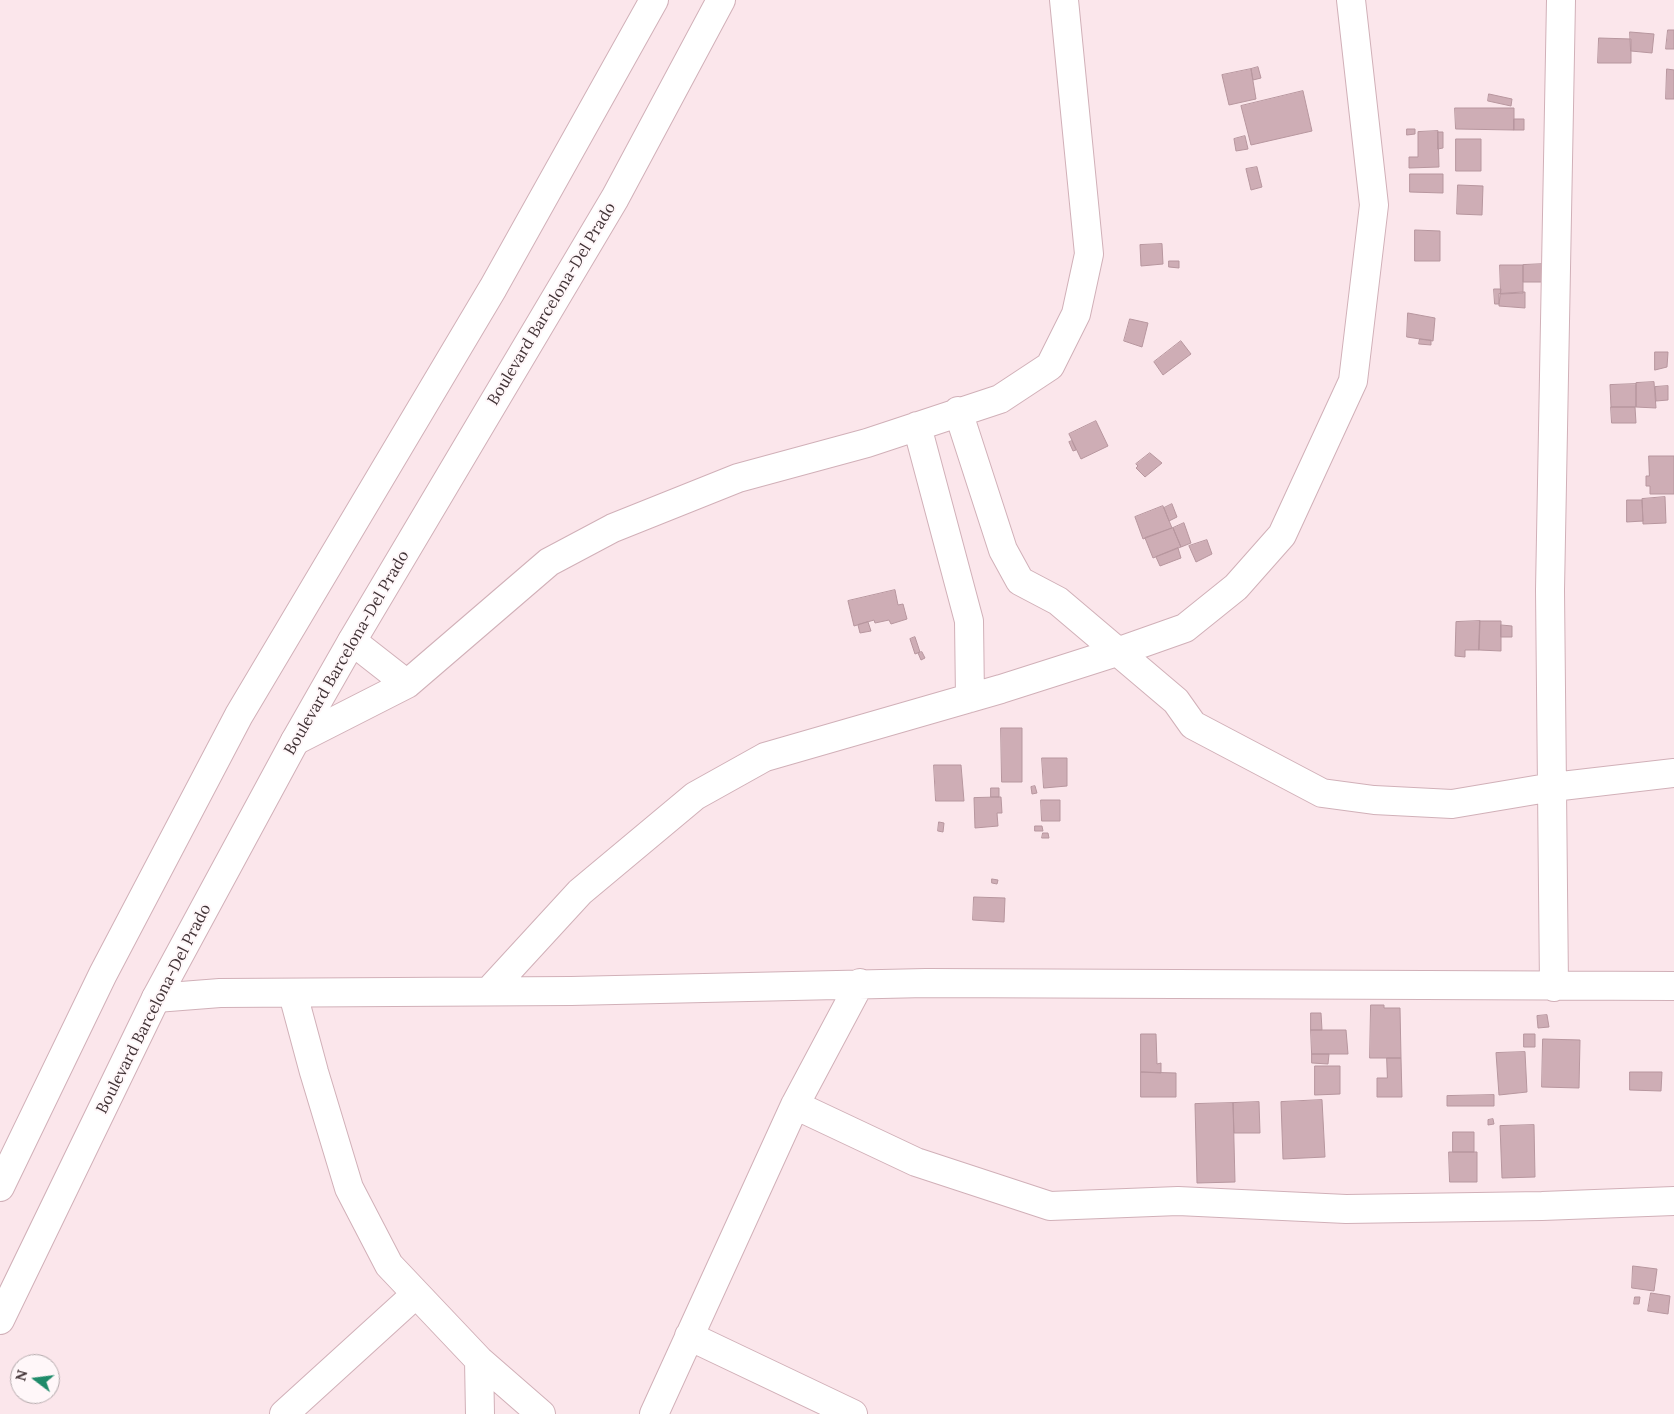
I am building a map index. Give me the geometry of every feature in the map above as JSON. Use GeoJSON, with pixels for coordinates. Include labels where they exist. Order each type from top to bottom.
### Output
{"type":"FeatureCollection","features":[{"type":"Feature","properties":{"kind":"street"},"geometry":{"type":"LineString","coordinates":[[0,1187],[104,974],[238,715],[493,288],[654,0]]}},
{"type":"Feature","properties":{"kind":"street","name":"Boulevard Barcelona-Del Prado"},"geometry":{"type":"LineString","coordinates":[[0,1320],[156,998],[295,742],[352,641],[615,198],[721,0]]}},
{"type":"Feature","properties":{"kind":"street"},"geometry":{"type":"LineString","coordinates":[[295,742],[406,684],[549,562],[613,528],[738,478],[867,443],[958,411],[1000,399],[1050,366],[1076,314],[1089,254],[1064,0]]}},
{"type":"Feature","properties":{"kind":"street"},"geometry":{"type":"LineString","coordinates":[[490,991],[580,892],[695,796],[765,757],[970,698],[1117,652],[1184,628],[1236,587],[1282,534],[1353,381],[1374,205],[1351,0]]}},
{"type":"Feature","properties":{"kind":"street"},"geometry":{"type":"LineString","coordinates":[[1554,987],[1550,590],[1561,0]]}},
{"type":"Feature","properties":{"kind":"street"},"geometry":{"type":"LineString","coordinates":[[958,411],[1003,550],[1020,582],[1058,602],[1176,701],[1193,725],[1322,793],[1374,800],[1452,804],[1553,787],[1674,773]]}},
{"type":"Feature","properties":{"kind":"street"},"geometry":{"type":"LineString","coordinates":[[917,426],[969,621],[970,698]]}},
{"type":"Feature","properties":{"kind":"street"},"geometry":{"type":"LineString","coordinates":[[352,641],[406,684]]}},
{"type":"Feature","properties":{"kind":"street"},"geometry":{"type":"LineString","coordinates":[[156,998],[220,993],[293,994],[490,991],[860,983],[1204,982],[1554,987],[1674,986]]}},
{"type":"Feature","properties":{"kind":"street"},"geometry":{"type":"LineString","coordinates":[[654,1414],[795,1105],[860,983]]}},
{"type":"Feature","properties":{"kind":"street"},"geometry":{"type":"LineString","coordinates":[[293,994],[349,1188],[389,1265],[480,1360],[541,1414]]}},
{"type":"Feature","properties":{"kind":"street"},"geometry":{"type":"LineString","coordinates":[[795,1105],[916,1162],[1050,1206],[1178,1201],[1346,1209],[1542,1206],[1674,1201]]}},
{"type":"Feature","properties":{"kind":"street"},"geometry":{"type":"LineString","coordinates":[[284,1414],[416,1294]]}},
{"type":"Feature","properties":{"kind":"street"},"geometry":{"type":"LineString","coordinates":[[689,1336],[853,1414]]}},
{"type":"Feature","properties":{"kind":"street"},"geometry":{"type":"LineString","coordinates":[[480,1360],[480,1414]]}},
{"type":"Feature","properties":{"kind":"building"},"geometry":{"type":"Polygon","coordinates":[[[1668,30],[1674,30],[1674,49],[1666,49],[1668,30]]]}},
{"type":"Feature","properties":{"kind":"building"},"geometry":{"type":"Polygon","coordinates":[[[1630,32],[1654,34],[1652,53],[1631,51],[1630,32]]]}},
{"type":"Feature","properties":{"kind":"building"},"geometry":{"type":"Polygon","coordinates":[[[1599,38],[1631,39],[1631,63],[1598,63],[1599,38]]]}},
{"type":"Feature","properties":{"kind":"building"},"geometry":{"type":"Polygon","coordinates":[[[1258,67],[1261,78],[1253,80],[1251,69],[1258,67]]]}},
{"type":"Feature","properties":{"kind":"building"},"geometry":{"type":"Polygon","coordinates":[[[1251,69],[1256,99],[1229,105],[1222,75],[1251,69]]]}},
{"type":"Feature","properties":{"kind":"building"},"geometry":{"type":"Polygon","coordinates":[[[1667,69],[1674,70],[1674,99],[1666,99],[1667,69]]]}},
{"type":"Feature","properties":{"kind":"building"},"geometry":{"type":"Polygon","coordinates":[[[1303,91],[1312,131],[1251,145],[1241,106],[1303,91]]]}},
{"type":"Feature","properties":{"kind":"building"},"geometry":{"type":"Polygon","coordinates":[[[1489,94],[1512,99],[1511,106],[1488,101],[1489,94]]]}},
{"type":"Feature","properties":{"kind":"building"},"geometry":{"type":"Polygon","coordinates":[[[1455,108],[1514,108],[1514,130],[1456,129],[1455,108]]]}},
{"type":"Feature","properties":{"kind":"building"},"geometry":{"type":"Polygon","coordinates":[[[1514,119],[1524,119],[1524,130],[1514,130],[1514,119]]]}},
{"type":"Feature","properties":{"kind":"building"},"geometry":{"type":"Polygon","coordinates":[[[1407,129],[1415,129],[1415,134],[1407,135],[1407,129]]]}},
{"type":"Feature","properties":{"kind":"building"},"geometry":{"type":"Polygon","coordinates":[[[1438,131],[1439,167],[1409,168],[1409,157],[1418,157],[1418,132],[1438,131]]]}},
{"type":"Feature","properties":{"kind":"building"},"geometry":{"type":"Polygon","coordinates":[[[1438,132],[1443,132],[1443,148],[1438,149],[1438,132]]]}},
{"type":"Feature","properties":{"kind":"building"},"geometry":{"type":"Polygon","coordinates":[[[1245,136],[1248,149],[1236,151],[1234,139],[1245,136]]]}},
{"type":"Feature","properties":{"kind":"building"},"geometry":{"type":"Polygon","coordinates":[[[1456,139],[1481,139],[1481,171],[1456,171],[1456,139]]]}},
{"type":"Feature","properties":{"kind":"building"},"geometry":{"type":"Polygon","coordinates":[[[1257,167],[1262,187],[1251,190],[1246,169],[1257,167]]]}},
{"type":"Feature","properties":{"kind":"building"},"geometry":{"type":"Polygon","coordinates":[[[1410,174],[1443,174],[1443,193],[1410,192],[1410,174]]]}},
{"type":"Feature","properties":{"kind":"building"},"geometry":{"type":"Polygon","coordinates":[[[1458,185],[1483,186],[1482,215],[1457,214],[1458,185]]]}},
{"type":"Feature","properties":{"kind":"building"},"geometry":{"type":"Polygon","coordinates":[[[1415,230],[1440,231],[1440,261],[1415,261],[1415,230]]]}},
{"type":"Feature","properties":{"kind":"building"},"geometry":{"type":"Polygon","coordinates":[[[1162,244],[1163,264],[1141,266],[1140,245],[1162,244]]]}},
{"type":"Feature","properties":{"kind":"building"},"geometry":{"type":"Polygon","coordinates":[[[1169,261],[1179,261],[1179,268],[1169,267],[1169,261]]]}},
{"type":"Feature","properties":{"kind":"building"},"geometry":{"type":"Polygon","coordinates":[[[1545,264],[1545,282],[1523,282],[1523,265],[1545,264]]]}},
{"type":"Feature","properties":{"kind":"building"},"geometry":{"type":"Polygon","coordinates":[[[1500,265],[1523,265],[1523,293],[1501,294],[1500,265]]]}},
{"type":"Feature","properties":{"kind":"building"},"geometry":{"type":"Polygon","coordinates":[[[1494,289],[1501,289],[1499,304],[1495,304],[1494,289]]]}},
{"type":"Feature","properties":{"kind":"building"},"geometry":{"type":"Polygon","coordinates":[[[1525,292],[1525,308],[1499,306],[1499,294],[1525,292]]]}},
{"type":"Feature","properties":{"kind":"building"},"geometry":{"type":"Polygon","coordinates":[[[1408,313],[1435,318],[1433,341],[1407,337],[1408,313]]]}},
{"type":"Feature","properties":{"kind":"building"},"geometry":{"type":"Polygon","coordinates":[[[1130,319],[1148,323],[1142,347],[1124,341],[1130,319]]]}},
{"type":"Feature","properties":{"kind":"building"},"geometry":{"type":"Polygon","coordinates":[[[1420,339],[1431,340],[1431,345],[1419,344],[1420,339]]]}},
{"type":"Feature","properties":{"kind":"building"},"geometry":{"type":"Polygon","coordinates":[[[1181,341],[1191,354],[1163,375],[1154,362],[1181,341]]]}},
{"type":"Feature","properties":{"kind":"building"},"geometry":{"type":"Polygon","coordinates":[[[1655,352],[1668,352],[1667,367],[1655,370],[1655,352]]]}},
{"type":"Feature","properties":{"kind":"building"},"geometry":{"type":"Polygon","coordinates":[[[1654,382],[1656,408],[1636,407],[1636,383],[1654,382]]]}},
{"type":"Feature","properties":{"kind":"building"},"geometry":{"type":"Polygon","coordinates":[[[1636,384],[1636,407],[1611,407],[1610,385],[1636,384]]]}},
{"type":"Feature","properties":{"kind":"building"},"geometry":{"type":"Polygon","coordinates":[[[1668,386],[1668,400],[1656,401],[1655,387],[1668,386]]]}},
{"type":"Feature","properties":{"kind":"building"},"geometry":{"type":"Polygon","coordinates":[[[1611,407],[1635,407],[1636,423],[1612,423],[1611,407]]]}},
{"type":"Feature","properties":{"kind":"building"},"geometry":{"type":"Polygon","coordinates":[[[1096,421],[1108,446],[1081,459],[1069,434],[1096,421]]]}},
{"type":"Feature","properties":{"kind":"building"},"geometry":{"type":"Polygon","coordinates":[[[1072,441],[1076,450],[1073,451],[1069,442],[1072,441]]]}},
{"type":"Feature","properties":{"kind":"building"},"geometry":{"type":"Polygon","coordinates":[[[1150,453],[1162,463],[1145,477],[1136,468],[1138,466],[1136,464],[1150,453]]]}},
{"type":"Feature","properties":{"kind":"building"},"geometry":{"type":"Polygon","coordinates":[[[1649,456],[1674,456],[1674,494],[1650,494],[1650,486],[1646,486],[1646,476],[1649,476],[1649,456]]]}},
{"type":"Feature","properties":{"kind":"building"},"geometry":{"type":"Polygon","coordinates":[[[1665,497],[1666,523],[1643,524],[1642,499],[1665,497]]]}},
{"type":"Feature","properties":{"kind":"building"},"geometry":{"type":"Polygon","coordinates":[[[1627,500],[1642,500],[1643,521],[1627,522],[1627,500]]]}},
{"type":"Feature","properties":{"kind":"building"},"geometry":{"type":"Polygon","coordinates":[[[1172,504],[1177,517],[1169,521],[1164,508],[1172,504]]]}},
{"type":"Feature","properties":{"kind":"building"},"geometry":{"type":"Polygon","coordinates":[[[1163,506],[1172,528],[1143,539],[1135,517],[1163,506]]]}},
{"type":"Feature","properties":{"kind":"building"},"geometry":{"type":"Polygon","coordinates":[[[1184,523],[1191,543],[1181,547],[1173,528],[1184,523]]]}},
{"type":"Feature","properties":{"kind":"building"},"geometry":{"type":"Polygon","coordinates":[[[1173,528],[1181,547],[1153,558],[1145,538],[1173,528]]]}},
{"type":"Feature","properties":{"kind":"building"},"geometry":{"type":"Polygon","coordinates":[[[1207,540],[1212,554],[1196,562],[1189,546],[1207,540]]]}},
{"type":"Feature","properties":{"kind":"building"},"geometry":{"type":"Polygon","coordinates":[[[1178,548],[1181,558],[1160,566],[1156,557],[1178,548]]]}},
{"type":"Feature","properties":{"kind":"building"},"geometry":{"type":"Polygon","coordinates":[[[895,590],[898,605],[903,604],[907,619],[891,624],[889,620],[875,623],[874,620],[854,626],[848,601],[895,590]]]}},
{"type":"Feature","properties":{"kind":"building"},"geometry":{"type":"Polygon","coordinates":[[[1480,621],[1501,621],[1501,651],[1479,650],[1480,621]]]}},
{"type":"Feature","properties":{"kind":"building"},"geometry":{"type":"Polygon","coordinates":[[[1480,621],[1479,650],[1465,650],[1465,657],[1455,656],[1456,622],[1480,621]]]}},
{"type":"Feature","properties":{"kind":"building"},"geometry":{"type":"Polygon","coordinates":[[[868,622],[871,631],[860,633],[858,625],[868,622]]]}},
{"type":"Feature","properties":{"kind":"building"},"geometry":{"type":"Polygon","coordinates":[[[1501,625],[1512,626],[1512,637],[1501,637],[1501,625]]]}},
{"type":"Feature","properties":{"kind":"building"},"geometry":{"type":"Polygon","coordinates":[[[915,637],[920,652],[915,654],[910,639],[915,637]]]}},
{"type":"Feature","properties":{"kind":"building"},"geometry":{"type":"Polygon","coordinates":[[[922,652],[925,658],[921,660],[918,653],[922,652]]]}},
{"type":"Feature","properties":{"kind":"building"},"geometry":{"type":"Polygon","coordinates":[[[1001,728],[1022,728],[1022,782],[1002,782],[1001,728]]]}},
{"type":"Feature","properties":{"kind":"building"},"geometry":{"type":"Polygon","coordinates":[[[1042,758],[1067,758],[1067,786],[1044,788],[1042,758]]]}},
{"type":"Feature","properties":{"kind":"building"},"geometry":{"type":"Polygon","coordinates":[[[934,765],[961,765],[964,801],[936,801],[934,765]]]}},
{"type":"Feature","properties":{"kind":"building"},"geometry":{"type":"Polygon","coordinates":[[[1035,786],[1037,793],[1032,794],[1031,787],[1035,786]]]}},
{"type":"Feature","properties":{"kind":"building"},"geometry":{"type":"Polygon","coordinates":[[[991,788],[999,788],[999,797],[991,797],[991,788]]]}},
{"type":"Feature","properties":{"kind":"building"},"geometry":{"type":"Polygon","coordinates":[[[1001,797],[1002,813],[997,813],[998,826],[975,828],[974,798],[1001,797]]]}},
{"type":"Feature","properties":{"kind":"building"},"geometry":{"type":"Polygon","coordinates":[[[1041,800],[1060,800],[1060,821],[1042,821],[1041,800]]]}},
{"type":"Feature","properties":{"kind":"building"},"geometry":{"type":"Polygon","coordinates":[[[939,822],[944,823],[943,832],[938,831],[939,822]]]}},
{"type":"Feature","properties":{"kind":"building"},"geometry":{"type":"Polygon","coordinates":[[[1035,826],[1042,826],[1043,831],[1035,831],[1035,826]]]}},
{"type":"Feature","properties":{"kind":"building"},"geometry":{"type":"Polygon","coordinates":[[[1043,833],[1048,833],[1049,838],[1042,838],[1043,833]]]}},
{"type":"Feature","properties":{"kind":"building"},"geometry":{"type":"Polygon","coordinates":[[[992,879],[998,880],[997,884],[992,883],[992,879]]]}},
{"type":"Feature","properties":{"kind":"building"},"geometry":{"type":"Polygon","coordinates":[[[974,897],[1005,898],[1004,922],[973,920],[974,897]]]}},
{"type":"Feature","properties":{"kind":"building"},"geometry":{"type":"Polygon","coordinates":[[[1371,1005],[1384,1005],[1384,1008],[1400,1008],[1401,1058],[1370,1058],[1371,1005]]]}},
{"type":"Feature","properties":{"kind":"building"},"geometry":{"type":"Polygon","coordinates":[[[1311,1013],[1321,1013],[1322,1030],[1311,1030],[1311,1013]]]}},
{"type":"Feature","properties":{"kind":"building"},"geometry":{"type":"Polygon","coordinates":[[[1547,1015],[1549,1027],[1538,1028],[1537,1016],[1547,1015]]]}},
{"type":"Feature","properties":{"kind":"building"},"geometry":{"type":"Polygon","coordinates":[[[1311,1030],[1346,1030],[1348,1054],[1312,1054],[1311,1030]]]}},
{"type":"Feature","properties":{"kind":"building"},"geometry":{"type":"Polygon","coordinates":[[[1141,1034],[1156,1034],[1157,1064],[1161,1063],[1161,1073],[1141,1072],[1141,1034]]]}},
{"type":"Feature","properties":{"kind":"building"},"geometry":{"type":"Polygon","coordinates":[[[1524,1034],[1535,1034],[1535,1047],[1524,1047],[1524,1034]]]}},
{"type":"Feature","properties":{"kind":"building"},"geometry":{"type":"Polygon","coordinates":[[[1543,1039],[1580,1040],[1579,1088],[1542,1087],[1543,1039]]]}},
{"type":"Feature","properties":{"kind":"building"},"geometry":{"type":"Polygon","coordinates":[[[1525,1052],[1527,1092],[1499,1095],[1496,1053],[1525,1052]]]}},
{"type":"Feature","properties":{"kind":"building"},"geometry":{"type":"Polygon","coordinates":[[[1312,1054],[1329,1054],[1328,1064],[1312,1063],[1312,1054]]]}},
{"type":"Feature","properties":{"kind":"building"},"geometry":{"type":"Polygon","coordinates":[[[1387,1058],[1401,1058],[1402,1097],[1377,1097],[1377,1078],[1387,1078],[1387,1058]]]}},
{"type":"Feature","properties":{"kind":"building"},"geometry":{"type":"Polygon","coordinates":[[[1315,1066],[1340,1066],[1340,1094],[1315,1095],[1315,1066]]]}},
{"type":"Feature","properties":{"kind":"building"},"geometry":{"type":"Polygon","coordinates":[[[1141,1072],[1176,1073],[1176,1097],[1141,1097],[1141,1072]]]}},
{"type":"Feature","properties":{"kind":"building"},"geometry":{"type":"Polygon","coordinates":[[[1630,1072],[1662,1072],[1661,1091],[1630,1090],[1630,1072]]]}},
{"type":"Feature","properties":{"kind":"building"},"geometry":{"type":"Polygon","coordinates":[[[1494,1095],[1494,1106],[1447,1106],[1447,1096],[1494,1095]]]}},
{"type":"Feature","properties":{"kind":"building"},"geometry":{"type":"Polygon","coordinates":[[[1322,1100],[1325,1157],[1283,1159],[1281,1102],[1322,1100]]]}},
{"type":"Feature","properties":{"kind":"building"},"geometry":{"type":"Polygon","coordinates":[[[1259,1102],[1260,1133],[1234,1133],[1233,1103],[1259,1102]]]}},
{"type":"Feature","properties":{"kind":"building"},"geometry":{"type":"Polygon","coordinates":[[[1233,1103],[1235,1182],[1197,1183],[1195,1104],[1233,1103]]]}},
{"type":"Feature","properties":{"kind":"building"},"geometry":{"type":"Polygon","coordinates":[[[1493,1119],[1494,1124],[1488,1125],[1488,1120],[1493,1119]]]}},
{"type":"Feature","properties":{"kind":"building"},"geometry":{"type":"Polygon","coordinates":[[[1534,1125],[1535,1177],[1502,1178],[1500,1126],[1534,1125]]]}},
{"type":"Feature","properties":{"kind":"building"},"geometry":{"type":"Polygon","coordinates":[[[1453,1132],[1474,1132],[1474,1152],[1453,1152],[1453,1132]]]}},
{"type":"Feature","properties":{"kind":"building"},"geometry":{"type":"Polygon","coordinates":[[[1449,1152],[1477,1152],[1477,1182],[1450,1182],[1449,1152]]]}},
{"type":"Feature","properties":{"kind":"building"},"geometry":{"type":"Polygon","coordinates":[[[1633,1266],[1657,1269],[1654,1291],[1632,1288],[1633,1266]]]}},
{"type":"Feature","properties":{"kind":"building"},"geometry":{"type":"Polygon","coordinates":[[[1651,1293],[1670,1296],[1668,1314],[1648,1311],[1651,1293]]]}},
{"type":"Feature","properties":{"kind":"building"},"geometry":{"type":"Polygon","coordinates":[[[1635,1297],[1640,1297],[1639,1304],[1634,1304],[1635,1297]]]}}]}
